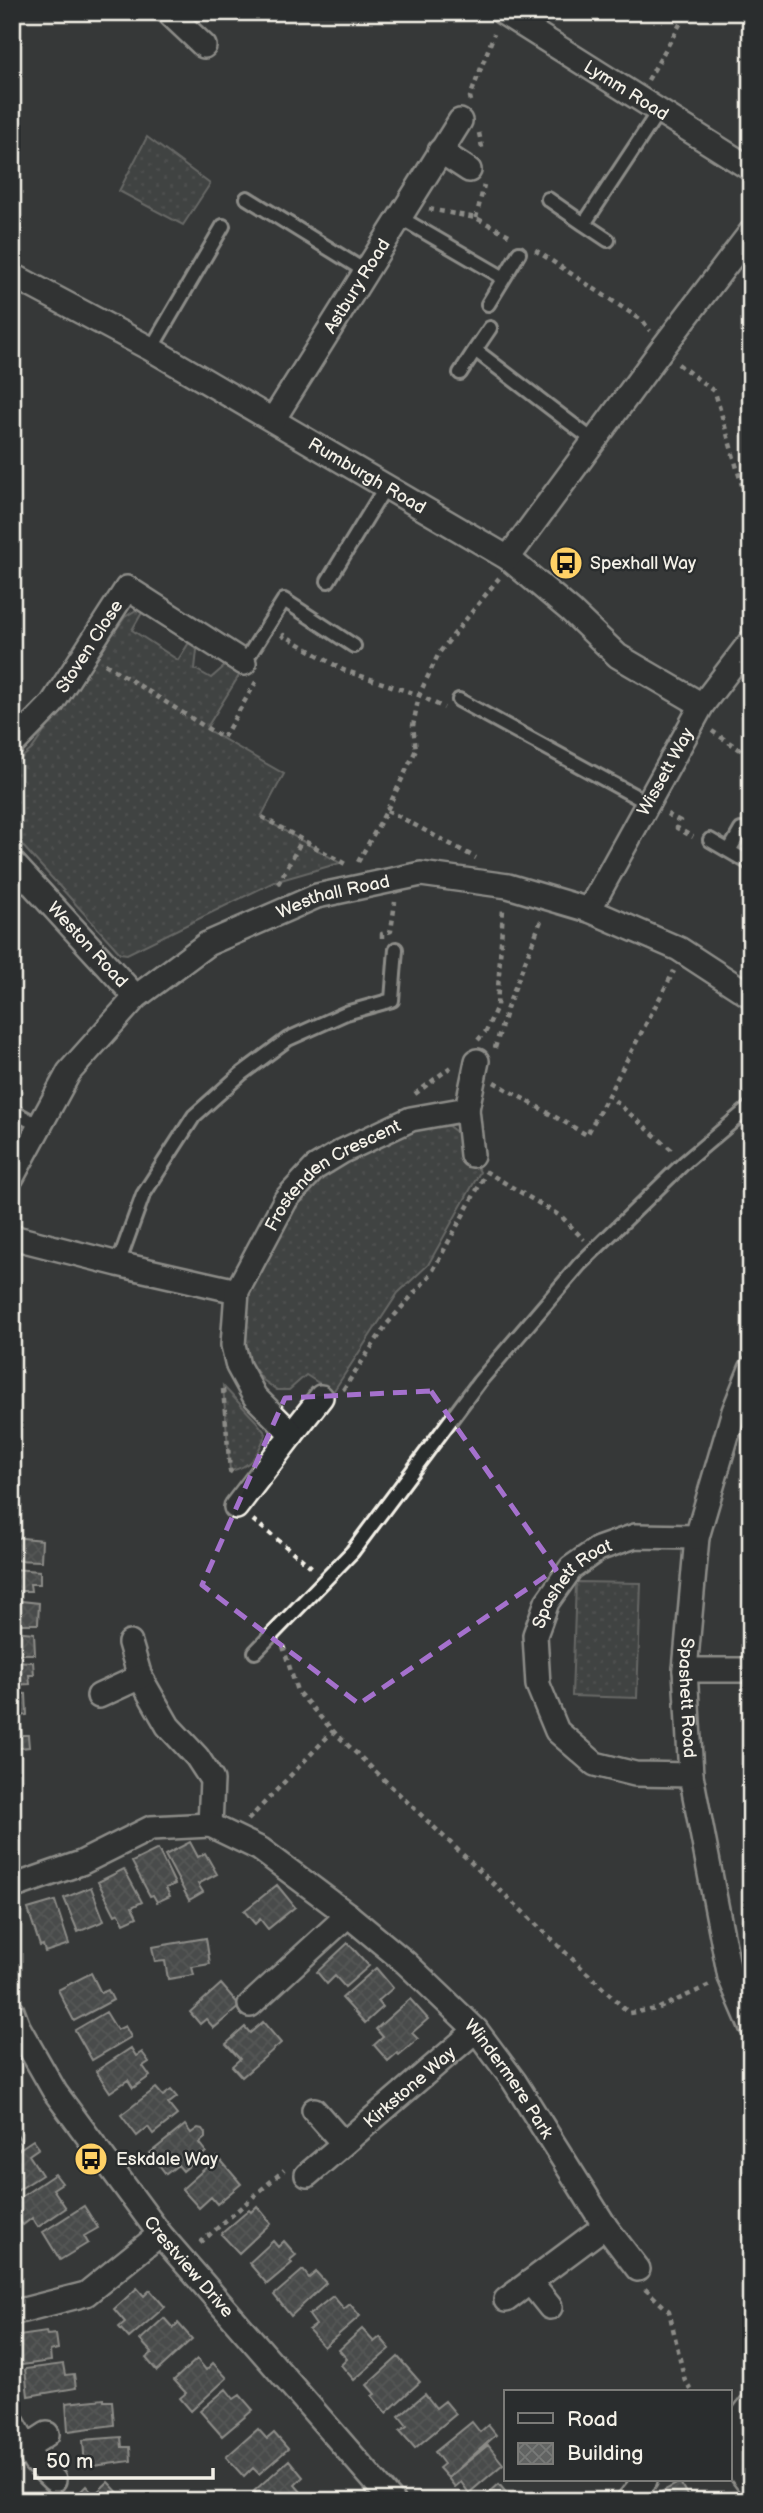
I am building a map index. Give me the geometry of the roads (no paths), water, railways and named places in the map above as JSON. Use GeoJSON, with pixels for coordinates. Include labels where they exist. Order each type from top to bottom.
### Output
{"type":"FeatureCollection","features":[{"type":"Feature","properties":{"kind":"street"},"geometry":{"type":"LineString","coordinates":[[168,12],[204,46]]}},
{"type":"Feature","properties":{"kind":"street","name":"Lymm Road"},"geometry":{"type":"LineString","coordinates":[[502,12],[751,169]]}},
{"type":"Feature","properties":{"kind":"street","name":"Astbury Road"},"geometry":{"type":"LineString","coordinates":[[273,420],[460,121]]}},
{"type":"Feature","properties":{"kind":"street"},"geometry":{"type":"LineString","coordinates":[[440,151],[470,170]]}},
{"type":"Feature","properties":{"kind":"street"},"geometry":{"type":"LineString","coordinates":[[511,559],[594,441],[751,232]]}},
{"type":"Feature","properties":{"kind":"street","name":"Rumburgh Road"},"geometry":{"type":"LineString","coordinates":[[12,275],[151,349],[511,559],[618,656],[698,712]]}},
{"type":"Feature","properties":{"kind":"street","name":"Stoven Close"},"geometry":{"type":"LineString","coordinates":[[12,745],[52,704],[127,588],[250,672]]}},
{"type":"Feature","properties":{"kind":"street","name":"Wissett Way"},"geometry":{"type":"LineString","coordinates":[[589,910],[698,712],[751,641]]}},
{"type":"Feature","properties":{"kind":"street","name":"Weston Road"},"geometry":{"type":"LineString","coordinates":[[12,862],[136,997]]}},
{"type":"Feature","properties":{"kind":"street","name":"Westhall Road"},"geometry":{"type":"LineString","coordinates":[[12,1177],[69,1072],[136,997],[207,944],[317,896],[421,874],[508,886],[589,910],[679,949],[751,996]]}},
{"type":"Feature","properties":{"kind":"street"},"geometry":{"type":"LineString","coordinates":[[478,1060],[467,1109],[479,1164]]}},
{"type":"Feature","properties":{"kind":"street","name":"Frostenden Crescent"},"geometry":{"type":"LineString","coordinates":[[292,1434],[255,1397],[238,1366],[233,1345],[237,1290],[286,1199],[315,1168],[343,1151],[411,1119],[467,1109]]}},
{"type":"Feature","properties":{"kind":"street"},"geometry":{"type":"LineString","coordinates":[[12,1237],[237,1290]]}},
{"type":"Feature","properties":{"kind":"street","name":"Spashett Road"},"geometry":{"type":"LineString","coordinates":[[751,1369],[734,1411],[697,1537],[685,1670],[691,1775],[730,1977],[751,2026]]}},
{"type":"Feature","properties":{"kind":"street"},"geometry":{"type":"LineString","coordinates":[[236,1507],[321,1397]]}},
{"type":"Feature","properties":{"kind":"street","name":"Spashett Roat"},"geometry":{"type":"LineString","coordinates":[[691,1775],[635,1774],[595,1764],[557,1731],[538,1685],[535,1635],[547,1602],[571,1568],[598,1549],[635,1536],[697,1537]]}},
{"type":"Feature","properties":{"kind":"street"},"geometry":{"type":"LineString","coordinates":[[130,1643],[140,1677],[168,1726],[197,1757],[212,1780],[210,1825]]}},
{"type":"Feature","properties":{"kind":"street"},"geometry":{"type":"LineString","coordinates":[[685,1670],[751,1670]]}},
{"type":"Feature","properties":{"kind":"street"},"geometry":{"type":"LineString","coordinates":[[99,1696],[140,1677]]}},
{"type":"Feature","properties":{"kind":"street","name":"Windermere Park"},"geometry":{"type":"LineString","coordinates":[[12,1887],[80,1863],[150,1828],[210,1825],[260,1849],[348,1915],[406,1963],[476,2030],[514,2081],[605,2226],[638,2269]]}},
{"type":"Feature","properties":{"kind":"street"},"geometry":{"type":"LineString","coordinates":[[250,2005],[348,1915]]}},
{"type":"Feature","properties":{"kind":"street","name":"Crestview Drive"},"geometry":{"type":"LineString","coordinates":[[14,2023],[55,2092],[160,2234],[380,2496]]}},
{"type":"Feature","properties":{"kind":"street","name":"Kirkstone Way"},"geometry":{"type":"LineString","coordinates":[[307,2175],[476,2030]]}},
{"type":"Feature","properties":{"kind":"street"},"geometry":{"type":"LineString","coordinates":[[314,2110],[343,2143]]}},
{"type":"Feature","properties":{"kind":"street"},"geometry":{"type":"LineString","coordinates":[[506,2300],[605,2226]]}},
{"type":"Feature","properties":{"kind":"street"},"geometry":{"type":"LineString","coordinates":[[12,2313],[86,2294],[160,2234]]}},
{"type":"Feature","properties":{"kind":"street"},"geometry":{"type":"LineString","coordinates":[[530,2282],[550,2307]]}},
{"type":"Feature","properties":{"kind":"street"},"geometry":{"type":"LineString","coordinates":[[732,2451],[742,2417],[751,2405]]}},
{"type":"Feature","properties":{"kind":"street"},"geometry":{"type":"LineString","coordinates":[[12,2421],[35,2462],[54,2480]]}},
{"type":"Feature","properties":{"kind":"street"},"geometry":{"type":"LineString","coordinates":[[27,2447],[47,2434]]}},
{"type":"Feature","properties":{"kind":"street"},"geometry":{"type":"LineString","coordinates":[[732,2461],[751,2486]]}},
{"type":"Feature","properties":{"kind":"street"},"geometry":{"type":"LineString","coordinates":[[628,2501],[642,2482]]}},
{"type":"Feature","properties":{"kind":"lane"},"geometry":{"type":"LineString","coordinates":[[584,224],[657,112]]}},
{"type":"Feature","properties":{"kind":"lane"},"geometry":{"type":"LineString","coordinates":[[247,198],[365,271]]}},
{"type":"Feature","properties":{"kind":"lane"},"geometry":{"type":"LineString","coordinates":[[548,199],[608,240]]}},
{"type":"Feature","properties":{"kind":"lane"},"geometry":{"type":"LineString","coordinates":[[403,211],[504,278]]}},
{"type":"Feature","properties":{"kind":"lane"},"geometry":{"type":"LineString","coordinates":[[151,349],[223,226]]}},
{"type":"Feature","properties":{"kind":"lane"},"geometry":{"type":"LineString","coordinates":[[488,304],[523,247]]}},
{"type":"Feature","properties":{"kind":"lane"},"geometry":{"type":"LineString","coordinates":[[460,373],[490,328]]}},
{"type":"Feature","properties":{"kind":"lane"},"geometry":{"type":"LineString","coordinates":[[475,350],[594,441]]}},
{"type":"Feature","properties":{"kind":"lane"},"geometry":{"type":"LineString","coordinates":[[328,581],[386,486]]}},
{"type":"Feature","properties":{"kind":"lane"},"geometry":{"type":"LineString","coordinates":[[250,672],[284,600],[354,646]]}},
{"type":"Feature","properties":{"kind":"lane"},"geometry":{"type":"LineString","coordinates":[[459,700],[648,803]]}},
{"type":"Feature","properties":{"kind":"lane"},"geometry":{"type":"LineString","coordinates":[[729,851],[741,830]]}},
{"type":"Feature","properties":{"kind":"lane"},"geometry":{"type":"LineString","coordinates":[[710,840],[751,864]]}},
{"type":"Feature","properties":{"kind":"lane"},"geometry":{"type":"LineString","coordinates":[[118,1264],[143,1195],[194,1116],[241,1074],[288,1039],[346,1013],[392,1000],[396,949]]}},
{"type":"Feature","properties":{"kind":"lane"},"geometry":{"type":"LineString","coordinates":[[254,1652],[352,1552],[479,1382],[594,1250],[685,1162],[751,1107]]}},
{"type":"Feature","properties":{"kind":"lane"},"geometry":{"type":"LineString","coordinates":[[12,1111],[40,1126]]}},
{"type":"Feature","properties":{"kind":"place","name":"Spexhall Way"},"geometry":{"type":"Point","coordinates":[566,563]}},
{"type":"Feature","properties":{"kind":"place","name":"Eskdale Way"},"geometry":{"type":"Point","coordinates":[91,2159]}}]}
